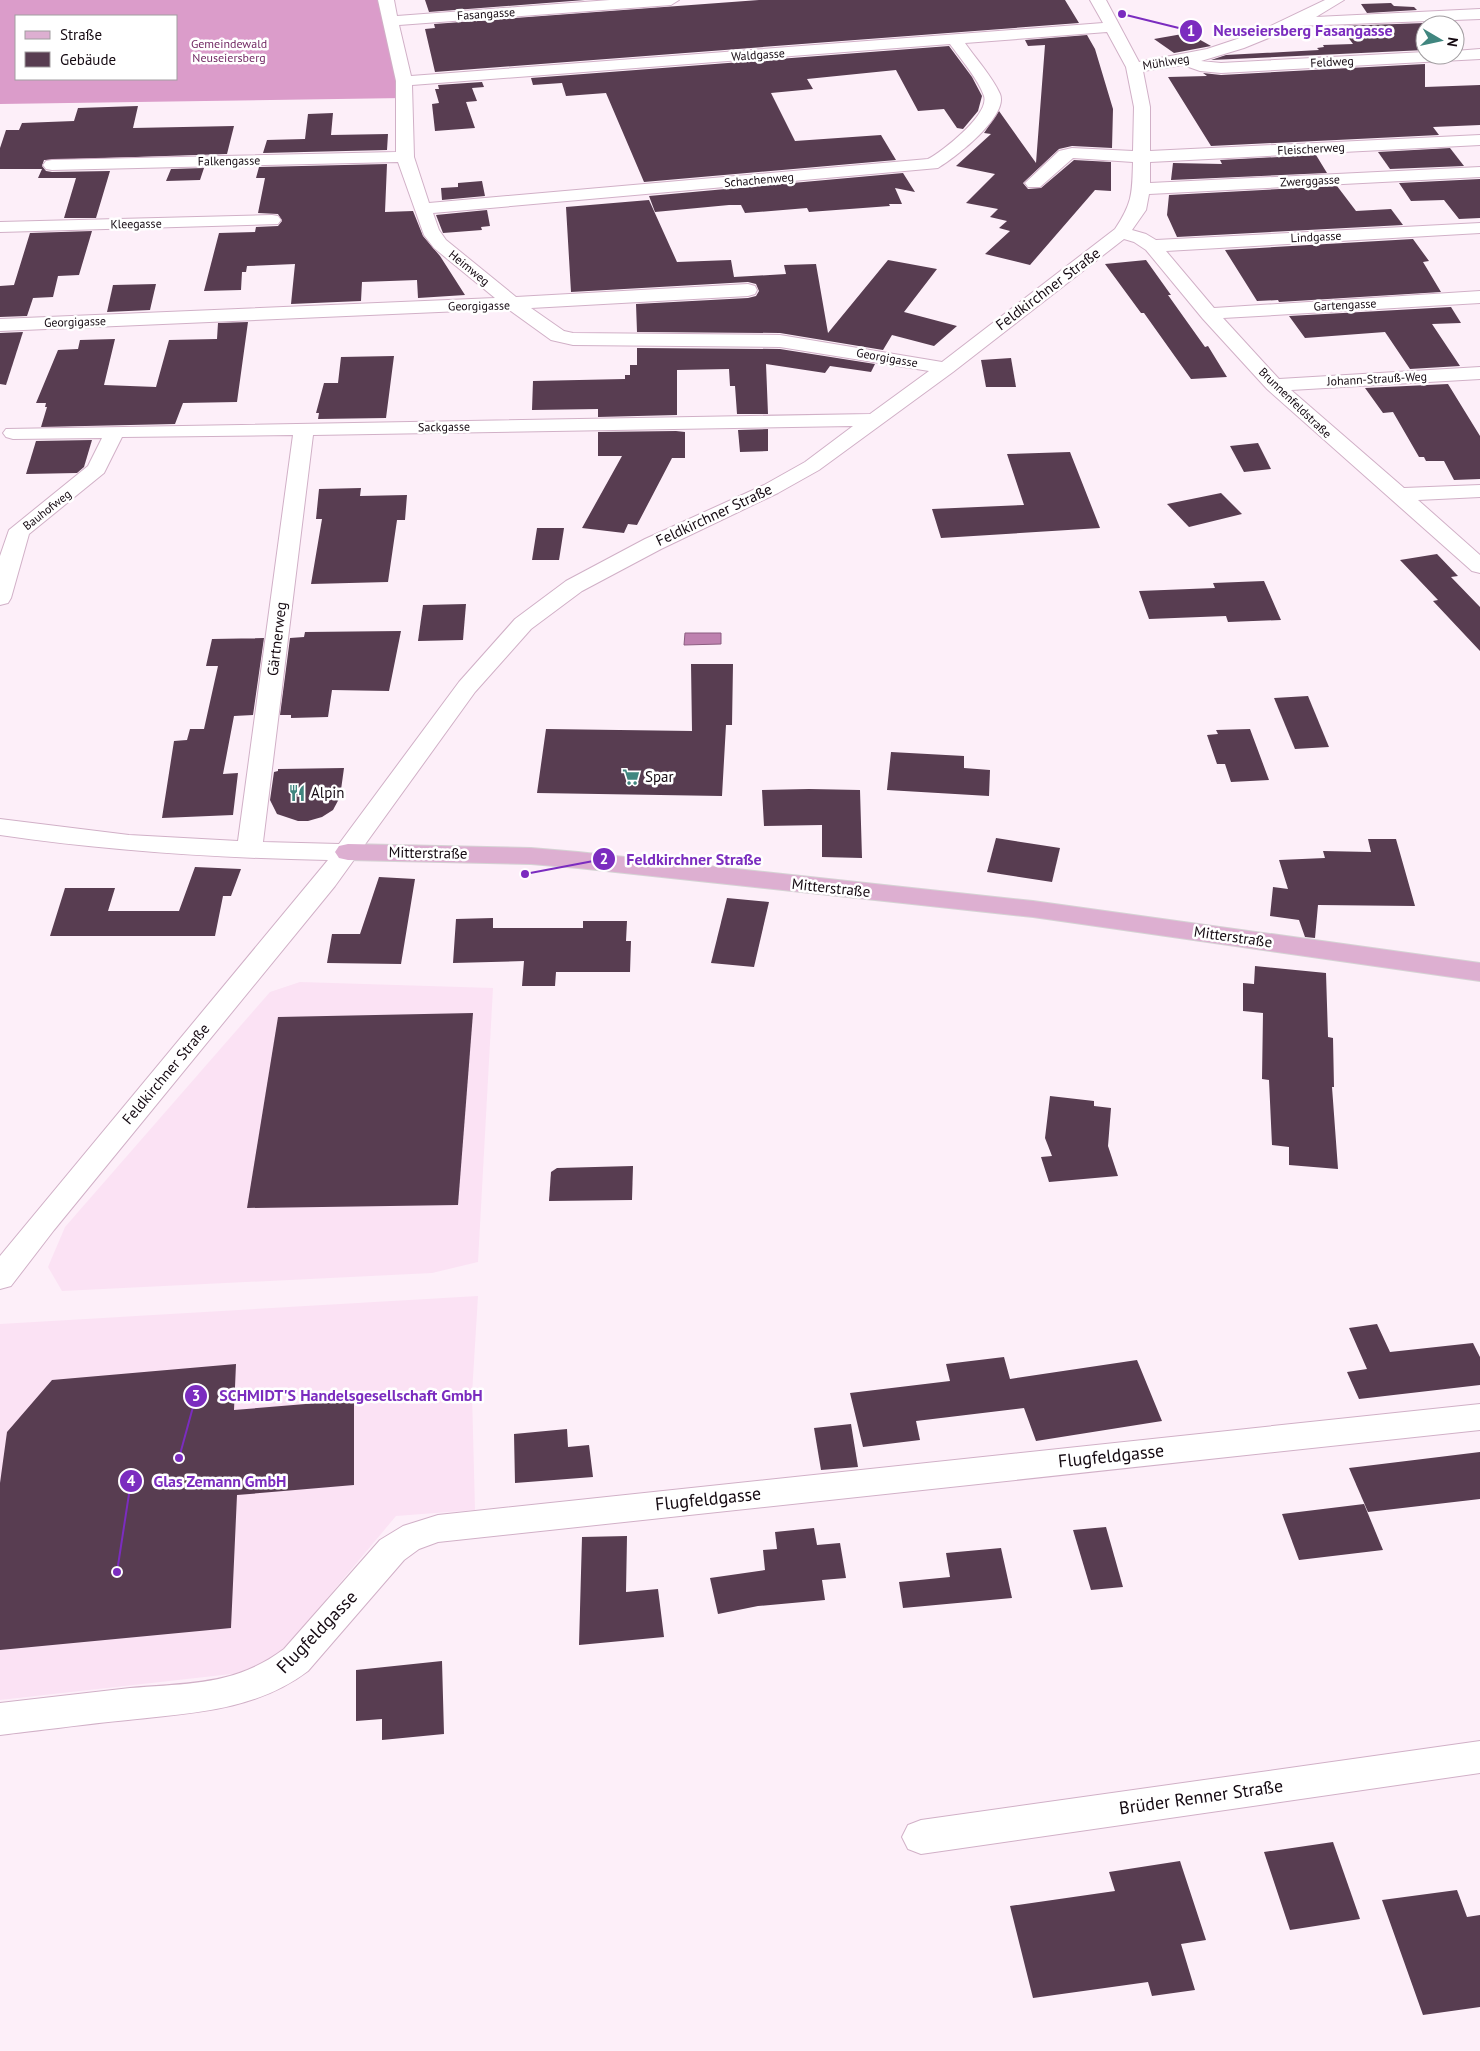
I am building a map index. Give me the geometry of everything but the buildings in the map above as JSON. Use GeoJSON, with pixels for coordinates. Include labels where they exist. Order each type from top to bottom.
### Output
{"type":"FeatureCollection","features":[{"type":"Feature","properties":{"kind":"main road","name":"Mitterstraße"},"geometry":{"type":"LineString","coordinates":[[348,852],[531,856],[578,860],[1033,909],[1480,972]]}},
{"type":"Feature","properties":{"kind":"street","name":"Heimweg"},"geometry":{"type":"LineString","coordinates":[[386,0],[404,81],[405,157],[430,231],[437,241],[512,303]]}},
{"type":"Feature","properties":{"kind":"street","name":"Fasangasse"},"geometry":{"type":"LineString","coordinates":[[391,21],[671,0]]}},
{"type":"Feature","properties":{"kind":"street","name":"Feldkirchner Straße"},"geometry":{"type":"LineString","coordinates":[[0,1278],[43,1222],[348,852],[466,687],[523,624],[553,600],[588,578],[652,544],[771,489],[812,466],[946,368],[1121,233],[1137,210],[1142,157],[1142,107],[1139,83],[1134,66],[1098,0]]}},
{"type":"Feature","properties":{"kind":"street","name":"Mühlweg"},"geometry":{"type":"LineString","coordinates":[[1134,66],[1185,60],[1251,42],[1336,0]]}},
{"type":"Feature","properties":{"kind":"street"},"geometry":{"type":"LineString","coordinates":[[1294,22],[1480,14]]}},
{"type":"Feature","properties":{"kind":"street","name":"Waldgasse"},"geometry":{"type":"LineString","coordinates":[[404,81],[1113,27]]}},
{"type":"Feature","properties":{"kind":"street","name":"Schachenweg"},"geometry":{"type":"LineString","coordinates":[[422,209],[932,164],[950,153],[988,114],[994,104],[992,94],[955,40]]}},
{"type":"Feature","properties":{"kind":"street","name":"Feldweg"},"geometry":{"type":"LineString","coordinates":[[1185,60],[1200,66],[1221,68],[1480,54]]}},
{"type":"Feature","properties":{"kind":"street","name":"Fleischerweg"},"geometry":{"type":"LineString","coordinates":[[1142,157],[1480,140]]}},
{"type":"Feature","properties":{"kind":"street"},"geometry":{"type":"LineString","coordinates":[[1034,183],[1064,155],[1072,153],[1142,157]]}},
{"type":"Feature","properties":{"kind":"street","name":"Falkengasse"},"geometry":{"type":"LineString","coordinates":[[52,165],[405,157]]}},
{"type":"Feature","properties":{"kind":"street","name":"Zwerggasse"},"geometry":{"type":"LineString","coordinates":[[1140,189],[1480,172]]}},
{"type":"Feature","properties":{"kind":"street","name":"Kleegasse"},"geometry":{"type":"LineString","coordinates":[[0,227],[272,220]]}},
{"type":"Feature","properties":{"kind":"street","name":"Lindgasse"},"geometry":{"type":"LineString","coordinates":[[1152,246],[1480,228]]}},
{"type":"Feature","properties":{"kind":"street","name":"Brunnenfeldstraße"},"geometry":{"type":"LineString","coordinates":[[1121,233],[1140,238],[1152,246],[1210,315],[1274,385],[1480,566]]}},
{"type":"Feature","properties":{"kind":"street"},"geometry":{"type":"LineString","coordinates":[[512,303],[748,290]]}},
{"type":"Feature","properties":{"kind":"street","name":"Gartengasse"},"geometry":{"type":"LineString","coordinates":[[1210,315],[1222,312],[1480,297]]}},
{"type":"Feature","properties":{"kind":"street","name":"Georgigasse"},"geometry":{"type":"LineString","coordinates":[[0,325],[512,303],[558,336],[573,339],[780,340],[946,368]]}},
{"type":"Feature","properties":{"kind":"street","name":"Johann-Strauß-Weg"},"geometry":{"type":"LineString","coordinates":[[1274,385],[1480,373]]}},
{"type":"Feature","properties":{"kind":"street","name":"Sackgasse"},"geometry":{"type":"LineString","coordinates":[[13,434],[875,420]]}},
{"type":"Feature","properties":{"kind":"street","name":"Gärtnerweg"},"geometry":{"type":"LineString","coordinates":[[250,850],[304,429]]}},
{"type":"Feature","properties":{"kind":"street","name":"Bauhofweg"},"geometry":{"type":"LineString","coordinates":[[0,598],[16,537],[20,530],[97,469],[114,433]]}},
{"type":"Feature","properties":{"kind":"street"},"geometry":{"type":"LineString","coordinates":[[1400,495],[1480,491]]}},
{"type":"Feature","properties":{"kind":"street","name":"Mitterstraße"},"geometry":{"type":"LineString","coordinates":[[0,827],[137,842],[250,850],[348,852]]}},
{"type":"Feature","properties":{"kind":"street","name":"Flugfeldgasse"},"geometry":{"type":"LineString","coordinates":[[0,1719],[206,1696],[248,1687],[271,1678],[283,1672],[296,1660],[392,1550],[409,1537],[428,1530],[1480,1417]]}},
{"type":"Feature","properties":{"kind":"street","name":"Brüder Renner Straße"},"geometry":{"type":"LineString","coordinates":[[921,1836],[1480,1758]]}},
{"type":"Feature","properties":{"kind":"shaded area"},"geometry":{"type":"Polygon","coordinates":[[[685,633],[721,633],[721,644],[684,645],[685,633]]]}},
{"type":"Feature","properties":{"kind":"shaded area"},"geometry":{"type":"Polygon","coordinates":[[[300,982],[493,988],[478,1262],[432,1273],[62,1291],[48,1267],[65,1227],[270,992],[300,982]]]}},
{"type":"Feature","properties":{"kind":"shaded area"},"geometry":{"type":"Polygon","coordinates":[[[478,1296],[472,1394],[475,1510],[396,1516],[267,1670],[0,1700],[0,1324],[478,1296]]]}},
{"type":"Feature","properties":{"kind":"green space","name":"Gemeindewald Neuseiersberg"},"geometry":{"type":"Polygon","coordinates":[[[0,0],[383,0],[404,98],[0,104],[0,0]]]}},
{"type":"Feature","properties":{"kind":"place","name":"Neuseiersberg Fasangasse"},"geometry":{"type":"Point","coordinates":[1122,14]}},
{"type":"Feature","properties":{"kind":"place","name":"Spar"},"geometry":{"type":"Point","coordinates":[631,777]}},
{"type":"Feature","properties":{"kind":"place","name":"Alpin"},"geometry":{"type":"Point","coordinates":[297,793]}},
{"type":"Feature","properties":{"kind":"place","name":"Feldkirchner Straße"},"geometry":{"type":"Point","coordinates":[525,874]}},
{"type":"Feature","properties":{"kind":"place","name":"SCHMIDT'S Handelsgesellschaft GmbH"},"geometry":{"type":"Point","coordinates":[179,1458]}},
{"type":"Feature","properties":{"kind":"place","name":"Glas Zemann GmbH"},"geometry":{"type":"Point","coordinates":[117,1572]}}]}
